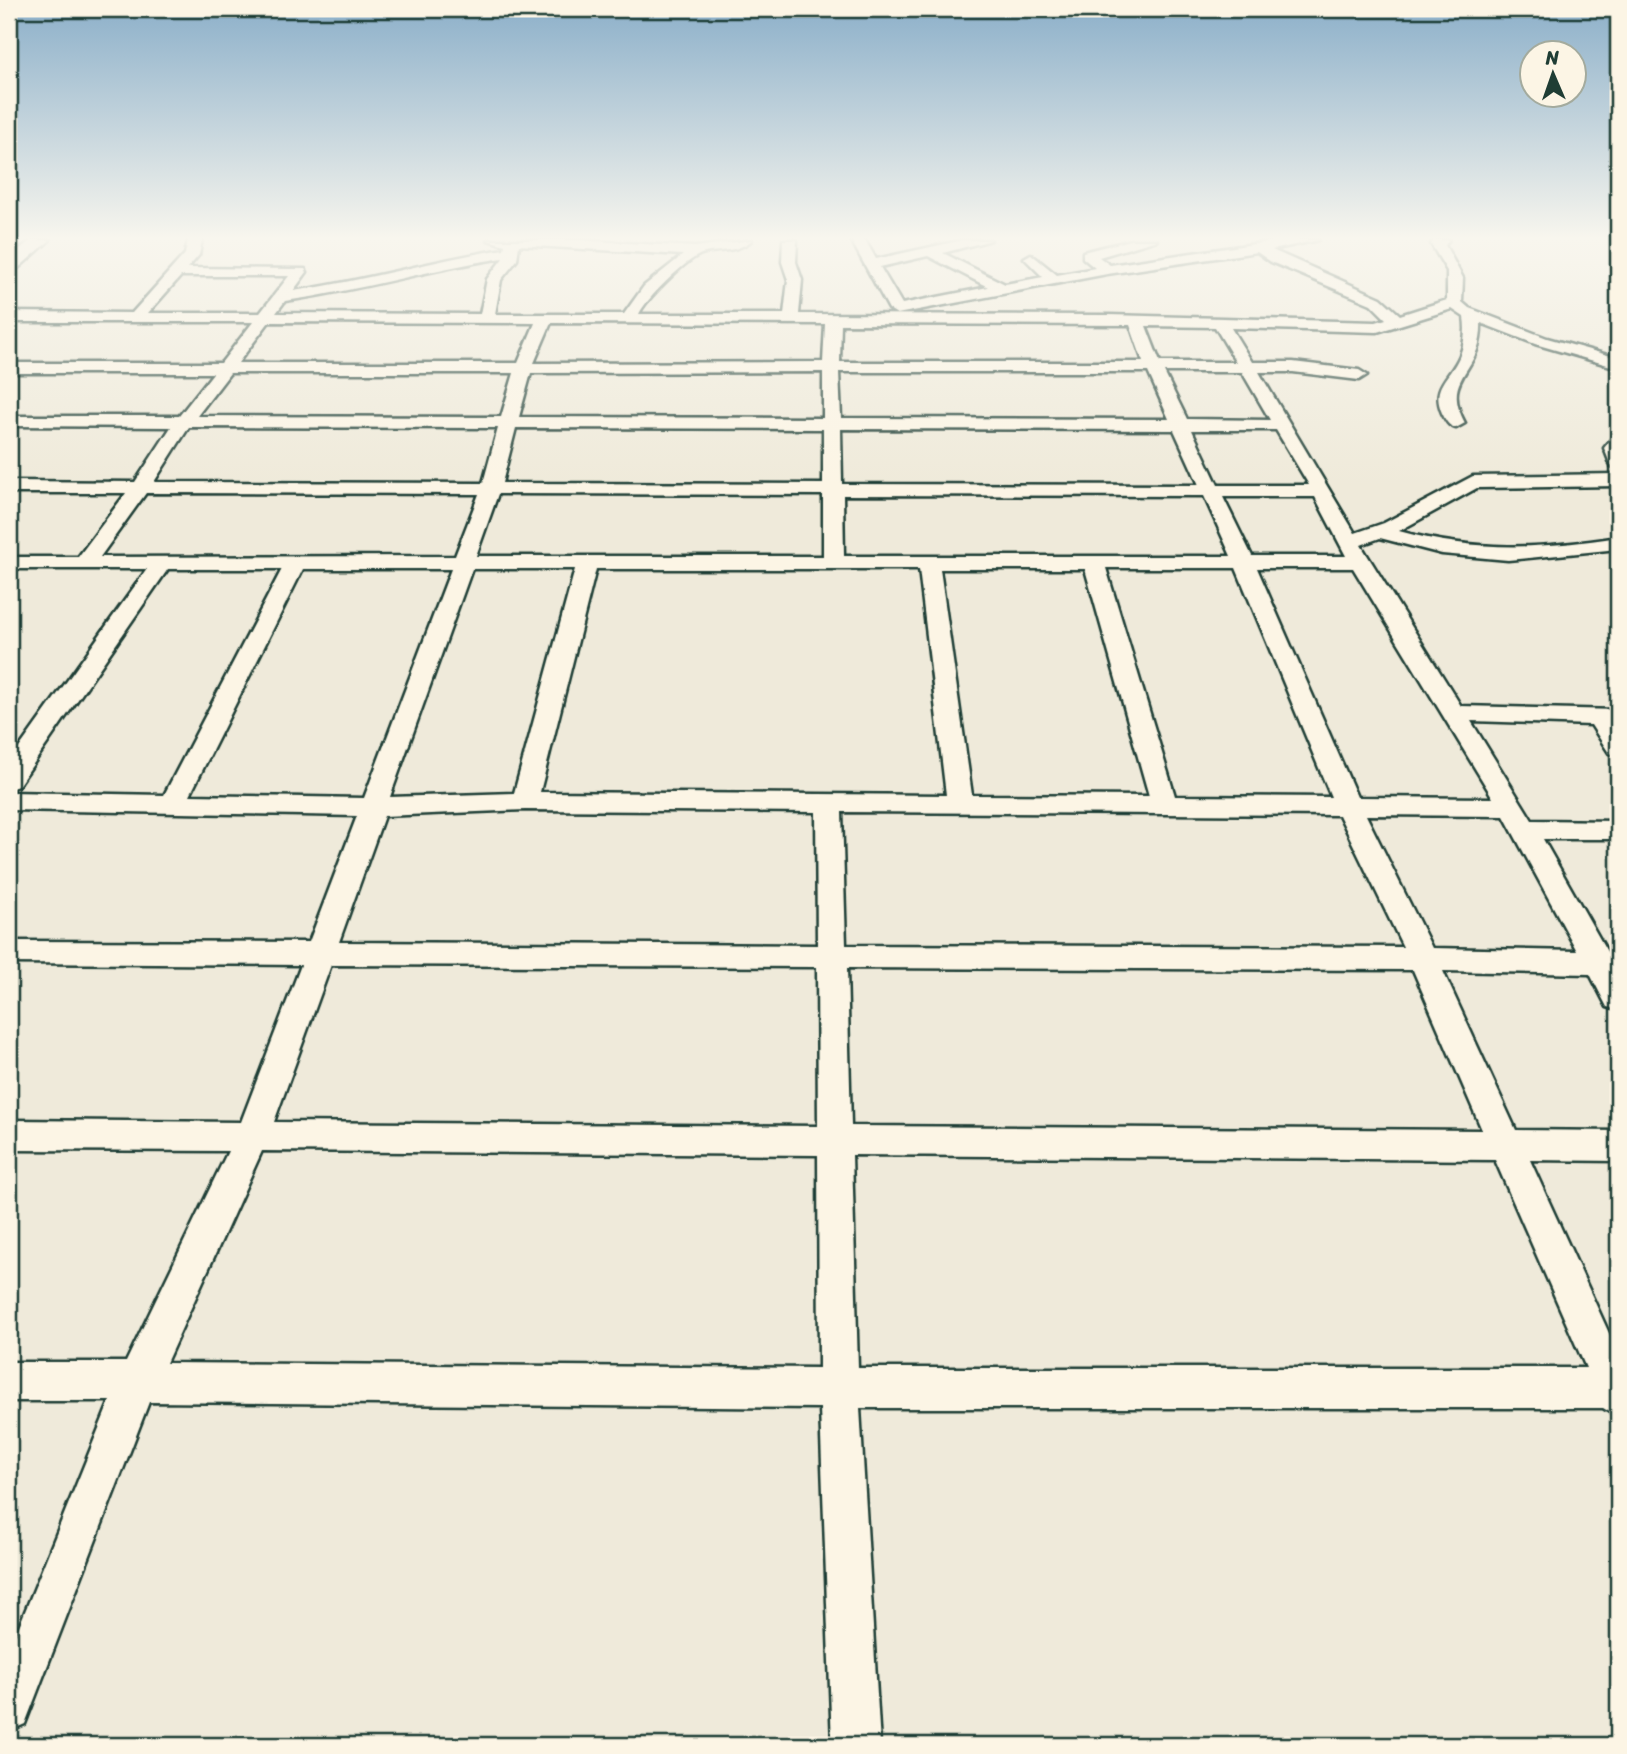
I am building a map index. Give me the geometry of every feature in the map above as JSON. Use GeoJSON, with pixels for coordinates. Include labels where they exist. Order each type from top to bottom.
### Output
{"type":"FeatureCollection","features":[{"type":"Feature","properties":{"kind":"street"},"geometry":{"type":"LineString","coordinates":[[85,562],[141,487],[184,421],[262,322]]}},
{"type":"Feature","properties":{"kind":"street"},"geometry":{"type":"LineString","coordinates":[[9,1708],[138,1380],[253,1135],[465,561],[491,488],[524,367],[544,322]]}},
{"type":"Feature","properties":{"kind":"street"},"geometry":{"type":"LineString","coordinates":[[833,322],[834,562]]}},
{"type":"Feature","properties":{"kind":"street"},"geometry":{"type":"LineString","coordinates":[[9,1381],[1617,1391],[1423,959],[1349,807],[1245,564],[1208,491],[1154,368],[1136,322]]}},
{"type":"Feature","properties":{"kind":"street"},"geometry":{"type":"LineString","coordinates":[[1208,322],[1377,327],[1398,322]]}},
{"type":"Feature","properties":{"kind":"street"},"geometry":{"type":"LineString","coordinates":[[1220,322],[1279,425],[1322,491],[1355,552],[1518,818],[1611,981]]}},
{"type":"Feature","properties":{"kind":"street"},"geometry":{"type":"LineString","coordinates":[[1456,423],[1447,404],[1447,393],[1450,382],[1462,368],[1475,332],[1473,322]]}},
{"type":"Feature","properties":{"kind":"street"},"geometry":{"type":"LineString","coordinates":[[1490,322],[1541,341],[1613,362],[1618,377]]}},
{"type":"Feature","properties":{"kind":"street"},"geometry":{"type":"LineString","coordinates":[[9,368],[1307,367],[1359,375]]}},
{"type":"Feature","properties":{"kind":"street"},"geometry":{"type":"LineString","coordinates":[[9,421],[1279,425]]}},
{"type":"Feature","properties":{"kind":"street"},"geometry":{"type":"LineString","coordinates":[[1618,442],[1612,448],[1618,462]]}},
{"type":"Feature","properties":{"kind":"street"},"geometry":{"type":"LineString","coordinates":[[9,563],[465,561],[1245,564],[1355,552],[1379,531],[1473,482],[1618,480]]}},
{"type":"Feature","properties":{"kind":"street"},"geometry":{"type":"LineString","coordinates":[[9,487],[1322,491]]}},
{"type":"Feature","properties":{"kind":"street"},"geometry":{"type":"LineString","coordinates":[[1379,531],[1443,548],[1499,552],[1553,551],[1618,543]]}},
{"type":"Feature","properties":{"kind":"street"},"geometry":{"type":"LineString","coordinates":[[525,801],[587,562]]}},
{"type":"Feature","properties":{"kind":"street"},"geometry":{"type":"LineString","coordinates":[[9,780],[162,563]]}},
{"type":"Feature","properties":{"kind":"street"},"geometry":{"type":"LineString","coordinates":[[173,803],[296,563]]}},
{"type":"Feature","properties":{"kind":"street"},"geometry":{"type":"LineString","coordinates":[[929,564],[960,802]]}},
{"type":"Feature","properties":{"kind":"street"},"geometry":{"type":"LineString","coordinates":[[1094,564],[1166,805]]}},
{"type":"Feature","properties":{"kind":"street"},"geometry":{"type":"LineString","coordinates":[[1453,713],[1609,718],[1618,747]]}},
{"type":"Feature","properties":{"kind":"street"},"geometry":{"type":"LineString","coordinates":[[9,801],[374,807],[525,801],[960,802],[1349,807],[1518,818],[1618,830]]}},
{"type":"Feature","properties":{"kind":"street"},"geometry":{"type":"LineString","coordinates":[[829,802],[839,1388],[856,1745]]}},
{"type":"Feature","properties":{"kind":"street"},"geometry":{"type":"LineString","coordinates":[[9,952],[317,956],[1423,959],[1611,981]]}},
{"type":"Feature","properties":{"kind":"street"},"geometry":{"type":"LineString","coordinates":[[9,1135],[1618,1146]]}}]}
